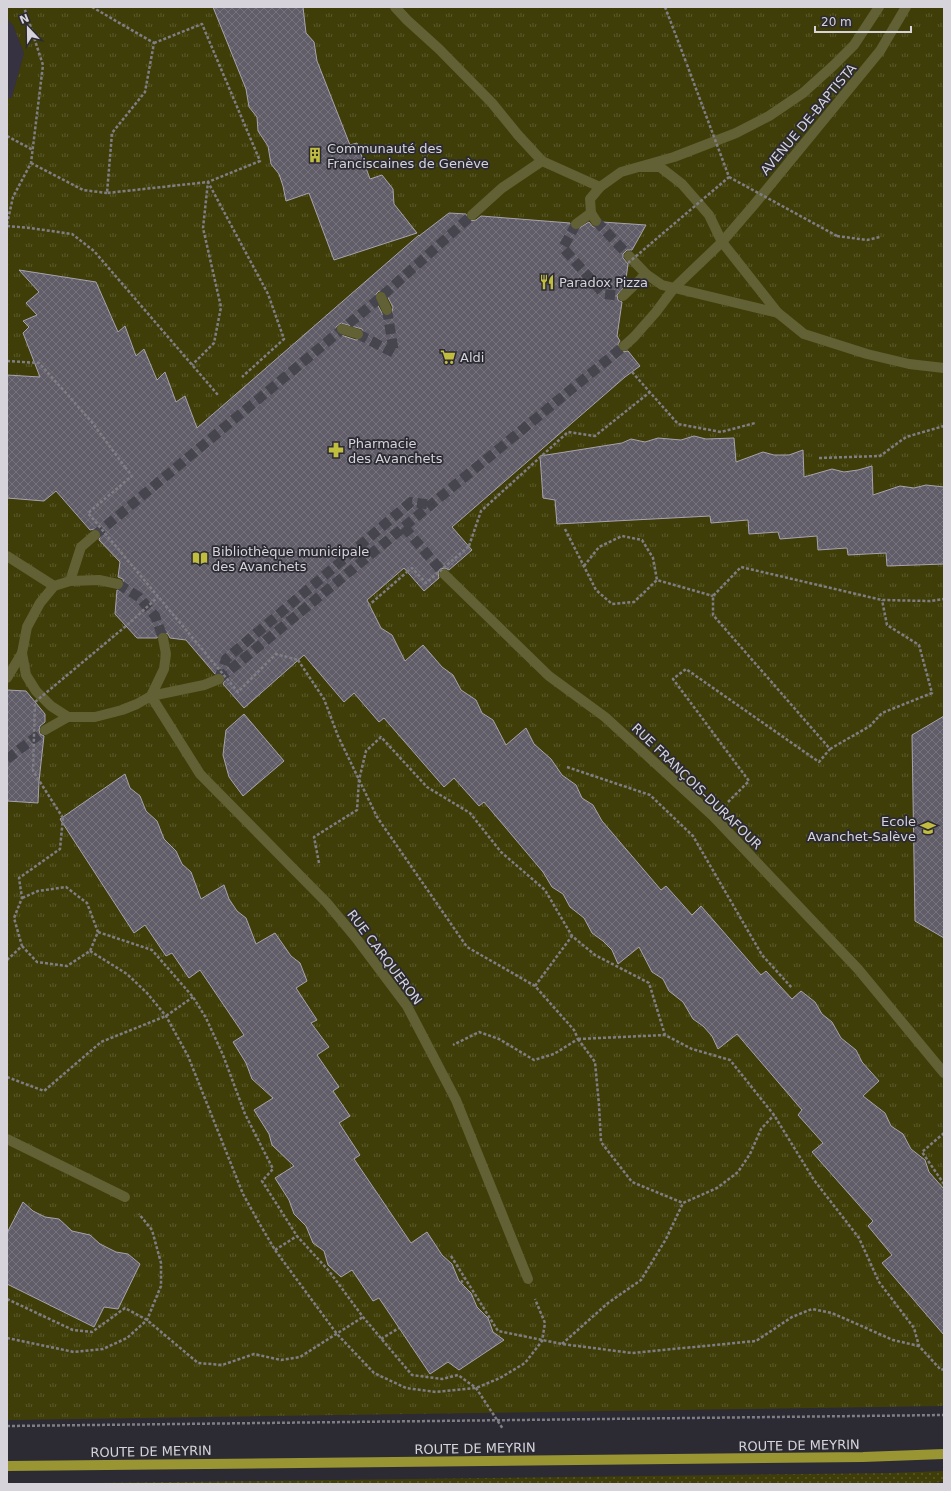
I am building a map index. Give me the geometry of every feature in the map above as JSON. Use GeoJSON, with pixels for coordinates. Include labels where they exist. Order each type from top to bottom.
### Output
{"type":"FeatureCollection","features":[{"type":"Feature","properties":{"kind":"main road","name":"ROUTE DE MEYRIN"},"geometry":{"type":"LineString","coordinates":[[7,1466],[863,1457],[944,1454]]}},
{"type":"Feature","properties":{"kind":"street"},"geometry":{"type":"LineString","coordinates":[[395,7],[492,103],[518,135],[542,161],[600,187],[590,199],[594,217],[576,224]]}},
{"type":"Feature","properties":{"kind":"street","name":"AVENUE DE-BAPTISTA"},"geometry":{"type":"LineString","coordinates":[[600,187],[620,172],[674,157],[736,133],[769,116],[803,93],[834,65],[854,45],[879,7]]}},
{"type":"Feature","properties":{"kind":"street","name":"AVENUE DE-BAPTISTA"},"geometry":{"type":"LineString","coordinates":[[674,288],[722,242],[843,98],[880,51],[906,7]]}},
{"type":"Feature","properties":{"kind":"street"},"geometry":{"type":"LineString","coordinates":[[472,215],[502,188],[542,161]]}},
{"type":"Feature","properties":{"kind":"street"},"geometry":{"type":"LineString","coordinates":[[640,166],[660,167],[682,184],[709,215],[722,242],[778,313],[804,334],[867,354],[909,364],[944,368]]}},
{"type":"Feature","properties":{"kind":"street"},"geometry":{"type":"LineString","coordinates":[[629,260],[662,285],[778,313]]}},
{"type":"Feature","properties":{"kind":"street"},"geometry":{"type":"LineString","coordinates":[[623,296],[646,274]]}},
{"type":"Feature","properties":{"kind":"street"},"geometry":{"type":"LineString","coordinates":[[624,346],[656,312],[674,288]]}},
{"type":"Feature","properties":{"kind":"street"},"geometry":{"type":"LineString","coordinates":[[381,297],[386,310]]}},
{"type":"Feature","properties":{"kind":"street"},"geometry":{"type":"LineString","coordinates":[[342,329],[358,334]]}},
{"type":"Feature","properties":{"kind":"street"},"geometry":{"type":"LineString","coordinates":[[70,581],[81,547],[95,535]]}},
{"type":"Feature","properties":{"kind":"street"},"geometry":{"type":"LineString","coordinates":[[7,556],[54,586]]}},
{"type":"Feature","properties":{"kind":"street","name":"RUE FRANÇOIS-DURAFOUR"},"geometry":{"type":"LineString","coordinates":[[444,574],[549,676],[605,717],[713,816],[858,969],[944,1073]]}},
{"type":"Feature","properties":{"kind":"street"},"geometry":{"type":"LineString","coordinates":[[7,678],[22,653],[27,627],[40,603],[54,586],[70,581],[99,580],[118,584]]}},
{"type":"Feature","properties":{"kind":"street"},"geometry":{"type":"LineString","coordinates":[[151,696],[164,669],[166,654],[163,638]]}},
{"type":"Feature","properties":{"kind":"street"},"geometry":{"type":"LineString","coordinates":[[22,653],[26,676],[36,692],[51,706],[68,717]]}},
{"type":"Feature","properties":{"kind":"street"},"geometry":{"type":"LineString","coordinates":[[45,730],[68,717],[95,717],[122,710],[151,696],[204,685],[219,679]]}},
{"type":"Feature","properties":{"kind":"street","name":"RUE CARQUERON"},"geometry":{"type":"LineString","coordinates":[[151,696],[200,774],[327,903],[356,938],[406,1006],[456,1100],[528,1279]]}},
{"type":"Feature","properties":{"kind":"street"},"geometry":{"type":"LineString","coordinates":[[7,1139],[125,1197]]}},
{"type":"Feature","properties":{"kind":"path"},"geometry":{"type":"LineString","coordinates":[[24,7],[43,65],[31,163],[13,197],[7,225],[72,234],[94,251],[218,395]]}},
{"type":"Feature","properties":{"kind":"path"},"geometry":{"type":"LineString","coordinates":[[92,7],[154,43]]}},
{"type":"Feature","properties":{"kind":"path"},"geometry":{"type":"LineString","coordinates":[[665,7],[729,177],[836,236],[867,240],[880,237]]}},
{"type":"Feature","properties":{"kind":"path"},"geometry":{"type":"LineString","coordinates":[[31,163],[83,190],[107,193],[208,182],[260,161],[202,24],[154,43]]}},
{"type":"Feature","properties":{"kind":"path"},"geometry":{"type":"LineString","coordinates":[[107,193],[112,133],[145,92],[154,43]]}},
{"type":"Feature","properties":{"kind":"path"},"geometry":{"type":"LineString","coordinates":[[7,136],[32,150]]}},
{"type":"Feature","properties":{"kind":"path"},"geometry":{"type":"LineString","coordinates":[[629,260],[729,177]]}},
{"type":"Feature","properties":{"kind":"path"},"geometry":{"type":"LineString","coordinates":[[192,365],[214,343],[221,307],[203,228],[208,182]]}},
{"type":"Feature","properties":{"kind":"path"},"geometry":{"type":"LineString","coordinates":[[208,182],[268,294],[284,339],[242,377]]}},
{"type":"Feature","properties":{"kind":"path"},"geometry":{"type":"LineString","coordinates":[[7,361],[39,363],[91,421],[132,476],[88,513],[238,692],[276,654],[298,660],[324,699],[338,736],[377,817],[467,947],[535,986],[574,1030],[578,1039],[595,1062],[601,1142],[632,1182],[683,1203]]}},
{"type":"Feature","properties":{"kind":"path"},"geometry":{"type":"LineString","coordinates":[[632,372],[678,424],[721,432],[755,423]]}},
{"type":"Feature","properties":{"kind":"path"},"geometry":{"type":"LineString","coordinates":[[368,606],[412,568],[426,583],[469,546],[481,511],[568,432],[595,436],[650,392]]}},
{"type":"Feature","properties":{"kind":"path"},"geometry":{"type":"LineString","coordinates":[[819,458],[880,456],[906,437],[944,426]]}},
{"type":"Feature","properties":{"kind":"path"},"geometry":{"type":"LineString","coordinates":[[565,529],[596,590],[612,604],[634,602],[658,580]]}},
{"type":"Feature","properties":{"kind":"path"},"geometry":{"type":"LineString","coordinates":[[584,566],[599,547],[622,536],[642,540],[653,558],[658,580]]}},
{"type":"Feature","properties":{"kind":"path"},"geometry":{"type":"LineString","coordinates":[[830,749],[713,615],[713,596],[741,568],[882,600],[930,601],[944,599]]}},
{"type":"Feature","properties":{"kind":"path"},"geometry":{"type":"LineString","coordinates":[[658,580],[713,596]]}},
{"type":"Feature","properties":{"kind":"path"},"geometry":{"type":"LineString","coordinates":[[22,898],[38,891],[66,887],[87,903],[98,932],[90,951],[67,966],[37,962],[22,946],[14,918],[22,898],[19,878],[60,849],[63,818],[33,771],[35,702],[126,626],[158,597]]}},
{"type":"Feature","properties":{"kind":"path"},"geometry":{"type":"LineString","coordinates":[[726,804],[749,781],[673,679],[686,669],[819,762],[830,749],[870,726],[882,714],[932,693],[919,645],[887,625],[882,600]]}},
{"type":"Feature","properties":{"kind":"path"},"geometry":{"type":"LineString","coordinates":[[320,866],[314,837],[357,810],[359,780],[366,751],[381,737],[427,787],[470,813],[501,852],[545,890],[572,936],[595,955],[650,983],[665,1035]]}},
{"type":"Feature","properties":{"kind":"path"},"geometry":{"type":"LineString","coordinates":[[567,767],[650,795],[693,836],[762,955],[792,988]]}},
{"type":"Feature","properties":{"kind":"path"},"geometry":{"type":"LineString","coordinates":[[98,932],[152,950],[193,997],[206,1018],[224,1055],[245,1114],[273,1169],[262,1181],[297,1236],[329,1271],[363,1318],[412,1375],[442,1379],[458,1375],[476,1388],[503,1429]]}},
{"type":"Feature","properties":{"kind":"path"},"geometry":{"type":"LineString","coordinates":[[535,986],[572,936]]}},
{"type":"Feature","properties":{"kind":"path"},"geometry":{"type":"LineString","coordinates":[[7,960],[22,946]]}},
{"type":"Feature","properties":{"kind":"path"},"geometry":{"type":"LineString","coordinates":[[90,951],[126,974],[147,993],[166,1016],[188,1056],[244,1194],[258,1221],[275,1250],[337,1334],[374,1373],[406,1388],[436,1392],[476,1388],[500,1378],[525,1363],[542,1341],[544,1323],[528,1279]]}},
{"type":"Feature","properties":{"kind":"path"},"geometry":{"type":"LineString","coordinates":[[7,1078],[44,1091],[101,1042],[166,1016],[193,997]]}},
{"type":"Feature","properties":{"kind":"path"},"geometry":{"type":"LineString","coordinates":[[433,1055],[479,1032],[499,1039],[534,1060],[554,1054],[578,1039],[665,1035],[692,1049],[730,1060],[774,1115],[814,1180],[859,1238],[880,1282],[914,1328],[919,1346],[941,1370],[944,1369]]}},
{"type":"Feature","properties":{"kind":"path"},"geometry":{"type":"LineString","coordinates":[[562,1344],[608,1303],[640,1280],[666,1239],[683,1203],[717,1188],[738,1172],[750,1154],[761,1129],[774,1115]]}},
{"type":"Feature","properties":{"kind":"path"},"geometry":{"type":"LineString","coordinates":[[944,1133],[922,1152],[944,1184]]}},
{"type":"Feature","properties":{"kind":"path"},"geometry":{"type":"LineString","coordinates":[[7,1338],[74,1352],[103,1349],[128,1338],[147,1320],[162,1286],[161,1263],[152,1230],[125,1197]]}},
{"type":"Feature","properties":{"kind":"path"},"geometry":{"type":"LineString","coordinates":[[275,1250],[297,1236]]}},
{"type":"Feature","properties":{"kind":"path"},"geometry":{"type":"LineString","coordinates":[[451,1256],[498,1331],[542,1341],[632,1353],[756,1341],[792,1317],[812,1309],[832,1313],[893,1340],[919,1346]]}},
{"type":"Feature","properties":{"kind":"path"},"geometry":{"type":"LineString","coordinates":[[461,1283],[464,1277]]}},
{"type":"Feature","properties":{"kind":"path"},"geometry":{"type":"LineString","coordinates":[[7,1298],[73,1330],[92,1332],[125,1308],[147,1320],[198,1363],[222,1365],[254,1354],[281,1360],[300,1357],[363,1318]]}},
{"type":"Feature","properties":{"kind":"path"},"geometry":{"type":"LineString","coordinates":[[382,1339],[399,1328]]}},
{"type":"Feature","properties":{"kind":"path"},"geometry":{"type":"LineString","coordinates":[[7,1426],[944,1415]]}},
{"type":"Feature","properties":{"kind":"shaded area"},"geometry":{"type":"Polygon","coordinates":[[[7,19],[13,25],[24,53],[12,97],[7,99],[7,19]]]}},
{"type":"Feature","properties":{"kind":"green space"},"geometry":{"type":"Polygon","coordinates":[[[7,7],[944,7],[944,1406],[7,1420],[7,99],[12,97],[24,53],[13,25],[7,19],[7,7]]]}},
{"type":"Feature","properties":{"kind":"green space"},"geometry":{"type":"Polygon","coordinates":[[[944,1471],[944,1482],[921,1484],[7,1484],[890,1473],[944,1471]]]}},
{"type":"Feature","properties":{"kind":"building"},"geometry":{"type":"Polygon","coordinates":[[[213,7],[303,7],[306,33],[314,42],[317,61],[350,145],[357,143],[370,179],[382,175],[393,189],[394,204],[417,233],[334,260],[309,193],[286,201],[279,174],[271,164],[268,146],[258,131],[257,117],[249,107],[246,89],[213,7]]]}},
{"type":"Feature","properties":{"kind":"building"},"geometry":{"type":"Polygon","coordinates":[[[449,213],[466,214],[467,219],[470,221],[476,220],[481,216],[570,223],[571,228],[576,230],[589,222],[593,227],[600,226],[602,222],[646,225],[632,250],[627,250],[623,254],[623,258],[628,264],[625,286],[617,295],[618,300],[622,302],[617,336],[620,341],[618,348],[622,352],[628,351],[640,366],[625,377],[452,527],[472,550],[449,570],[445,568],[440,569],[438,573],[439,578],[424,591],[404,568],[367,600],[381,628],[392,635],[405,661],[423,645],[442,667],[453,675],[461,690],[476,700],[482,713],[493,720],[506,745],[526,728],[534,744],[551,759],[562,775],[576,785],[582,798],[593,805],[602,821],[661,890],[666,886],[692,915],[701,906],[761,975],[766,971],[792,999],[801,991],[815,1002],[822,1014],[832,1022],[841,1038],[856,1050],[862,1062],[879,1081],[863,1096],[885,1113],[891,1126],[903,1134],[911,1149],[925,1160],[929,1172],[944,1189],[944,1335],[882,1263],[892,1255],[868,1226],[873,1221],[812,1152],[823,1143],[798,1115],[802,1110],[737,1034],[718,1049],[712,1036],[703,1026],[693,1019],[683,1002],[669,991],[663,979],[652,972],[639,947],[618,964],[612,950],[592,933],[584,918],[570,907],[563,894],[552,887],[543,872],[484,802],[479,806],[454,778],[444,787],[384,718],[379,722],[354,693],[344,702],[304,655],[244,708],[223,684],[225,680],[223,674],[215,674],[186,640],[170,638],[168,634],[162,632],[159,633],[157,638],[137,638],[115,614],[117,590],[123,589],[124,585],[123,579],[118,577],[120,562],[99,540],[101,534],[100,531],[94,529],[90,530],[56,491],[44,501],[7,498],[7,375],[40,377],[23,333],[29,327],[23,321],[37,315],[26,303],[39,292],[19,270],[96,282],[118,332],[125,326],[136,356],[144,349],[157,380],[165,372],[176,402],[185,396],[197,428],[419,236],[449,213]],[[379,291],[376,294],[375,300],[383,315],[389,316],[392,313],[393,307],[385,292],[379,291]],[[341,323],[336,327],[338,334],[356,340],[363,338],[364,333],[362,329],[341,323]]]}},
{"type":"Feature","properties":{"kind":"building"},"geometry":{"type":"Polygon","coordinates":[[[694,436],[706,439],[734,438],[736,462],[763,452],[774,455],[789,455],[803,450],[804,477],[832,469],[844,472],[872,466],[873,495],[900,486],[914,488],[926,485],[944,487],[944,564],[887,566],[886,553],[848,555],[847,548],[818,550],[817,536],[780,539],[778,532],[749,534],[748,520],[711,523],[710,516],[557,524],[555,500],[543,498],[540,456],[622,443],[631,439],[645,442],[658,438],[681,440],[694,436]]]}},
{"type":"Feature","properties":{"kind":"building"},"geometry":{"type":"Polygon","coordinates":[[[7,690],[26,691],[45,714],[45,722],[40,726],[39,730],[40,734],[44,736],[38,803],[7,801],[7,690]]]}},
{"type":"Feature","properties":{"kind":"building"},"geometry":{"type":"Polygon","coordinates":[[[244,714],[284,761],[243,796],[229,777],[223,755],[226,730],[244,714]]]}},
{"type":"Feature","properties":{"kind":"building","name":"Ecole Avanchet-Salève"},"geometry":{"type":"Polygon","coordinates":[[[944,716],[944,938],[915,921],[912,735],[944,716]]]}},
{"type":"Feature","properties":{"kind":"building"},"geometry":{"type":"Polygon","coordinates":[[[125,774],[130,788],[140,796],[146,811],[157,821],[164,839],[176,851],[182,864],[191,872],[201,899],[224,885],[229,899],[237,911],[246,918],[256,944],[275,933],[291,956],[300,963],[307,981],[296,988],[317,1020],[311,1023],[329,1047],[317,1055],[339,1087],[333,1091],[350,1116],[339,1123],[360,1155],[354,1159],[411,1243],[427,1232],[442,1255],[452,1264],[459,1281],[471,1293],[477,1307],[488,1318],[493,1332],[504,1340],[459,1370],[448,1362],[430,1374],[379,1298],[373,1301],[352,1270],[341,1277],[328,1265],[324,1251],[313,1243],[306,1226],[294,1214],[289,1200],[275,1178],[294,1166],[272,1145],[269,1134],[254,1110],[273,1098],[252,1079],[246,1063],[233,1042],[244,1035],[200,970],[189,978],[172,953],[166,956],[145,925],[134,933],[60,819],[125,774]]]}},
{"type":"Feature","properties":{"kind":"building"},"geometry":{"type":"Polygon","coordinates":[[[23,1202],[33,1211],[45,1217],[59,1219],[72,1231],[90,1235],[100,1244],[116,1252],[128,1254],[140,1264],[118,1309],[104,1307],[94,1327],[7,1284],[7,1233],[23,1202]]]}},
{"type":"Feature","properties":{"kind":"tunnel"},"geometry":{"type":"LineString","coordinates":[[95,535],[381,297],[472,215]]}},
{"type":"Feature","properties":{"kind":"tunnel"},"geometry":{"type":"LineString","coordinates":[[596,221],[629,256]]}},
{"type":"Feature","properties":{"kind":"tunnel"},"geometry":{"type":"LineString","coordinates":[[576,224],[563,248],[604,294],[623,296]]}},
{"type":"Feature","properties":{"kind":"tunnel"},"geometry":{"type":"LineString","coordinates":[[358,334],[394,353],[387,310]]}},
{"type":"Feature","properties":{"kind":"tunnel"},"geometry":{"type":"LineString","coordinates":[[219,679],[624,346]]}},
{"type":"Feature","properties":{"kind":"tunnel"},"geometry":{"type":"LineString","coordinates":[[219,679],[226,659],[411,502],[432,505]]}},
{"type":"Feature","properties":{"kind":"tunnel"},"geometry":{"type":"LineString","coordinates":[[404,527],[444,574]]}},
{"type":"Feature","properties":{"kind":"tunnel"},"geometry":{"type":"LineString","coordinates":[[118,584],[139,597],[155,616],[163,638]]}},
{"type":"Feature","properties":{"kind":"tunnel"},"geometry":{"type":"LineString","coordinates":[[7,759],[45,730]]}},
{"type":"Feature","properties":{"kind":"place","name":"Communauté des Franciscaines de Genève"},"geometry":{"type":"Point","coordinates":[315,155]}},
{"type":"Feature","properties":{"kind":"place","name":"Paradox Pizza"},"geometry":{"type":"Point","coordinates":[547,282]}},
{"type":"Feature","properties":{"kind":"place","name":"Aldi"},"geometry":{"type":"Point","coordinates":[448,357]}},
{"type":"Feature","properties":{"kind":"place","name":"Pharmacie des Avanchets"},"geometry":{"type":"Point","coordinates":[336,450]}},
{"type":"Feature","properties":{"kind":"place","name":"Bibliothèque municipale des Avanchets"},"geometry":{"type":"Point","coordinates":[200,558]}},
{"type":"Feature","properties":{"kind":"place","name":"Ecole Avanchet-Salève"},"geometry":{"type":"Point","coordinates":[928,828]}}]}
